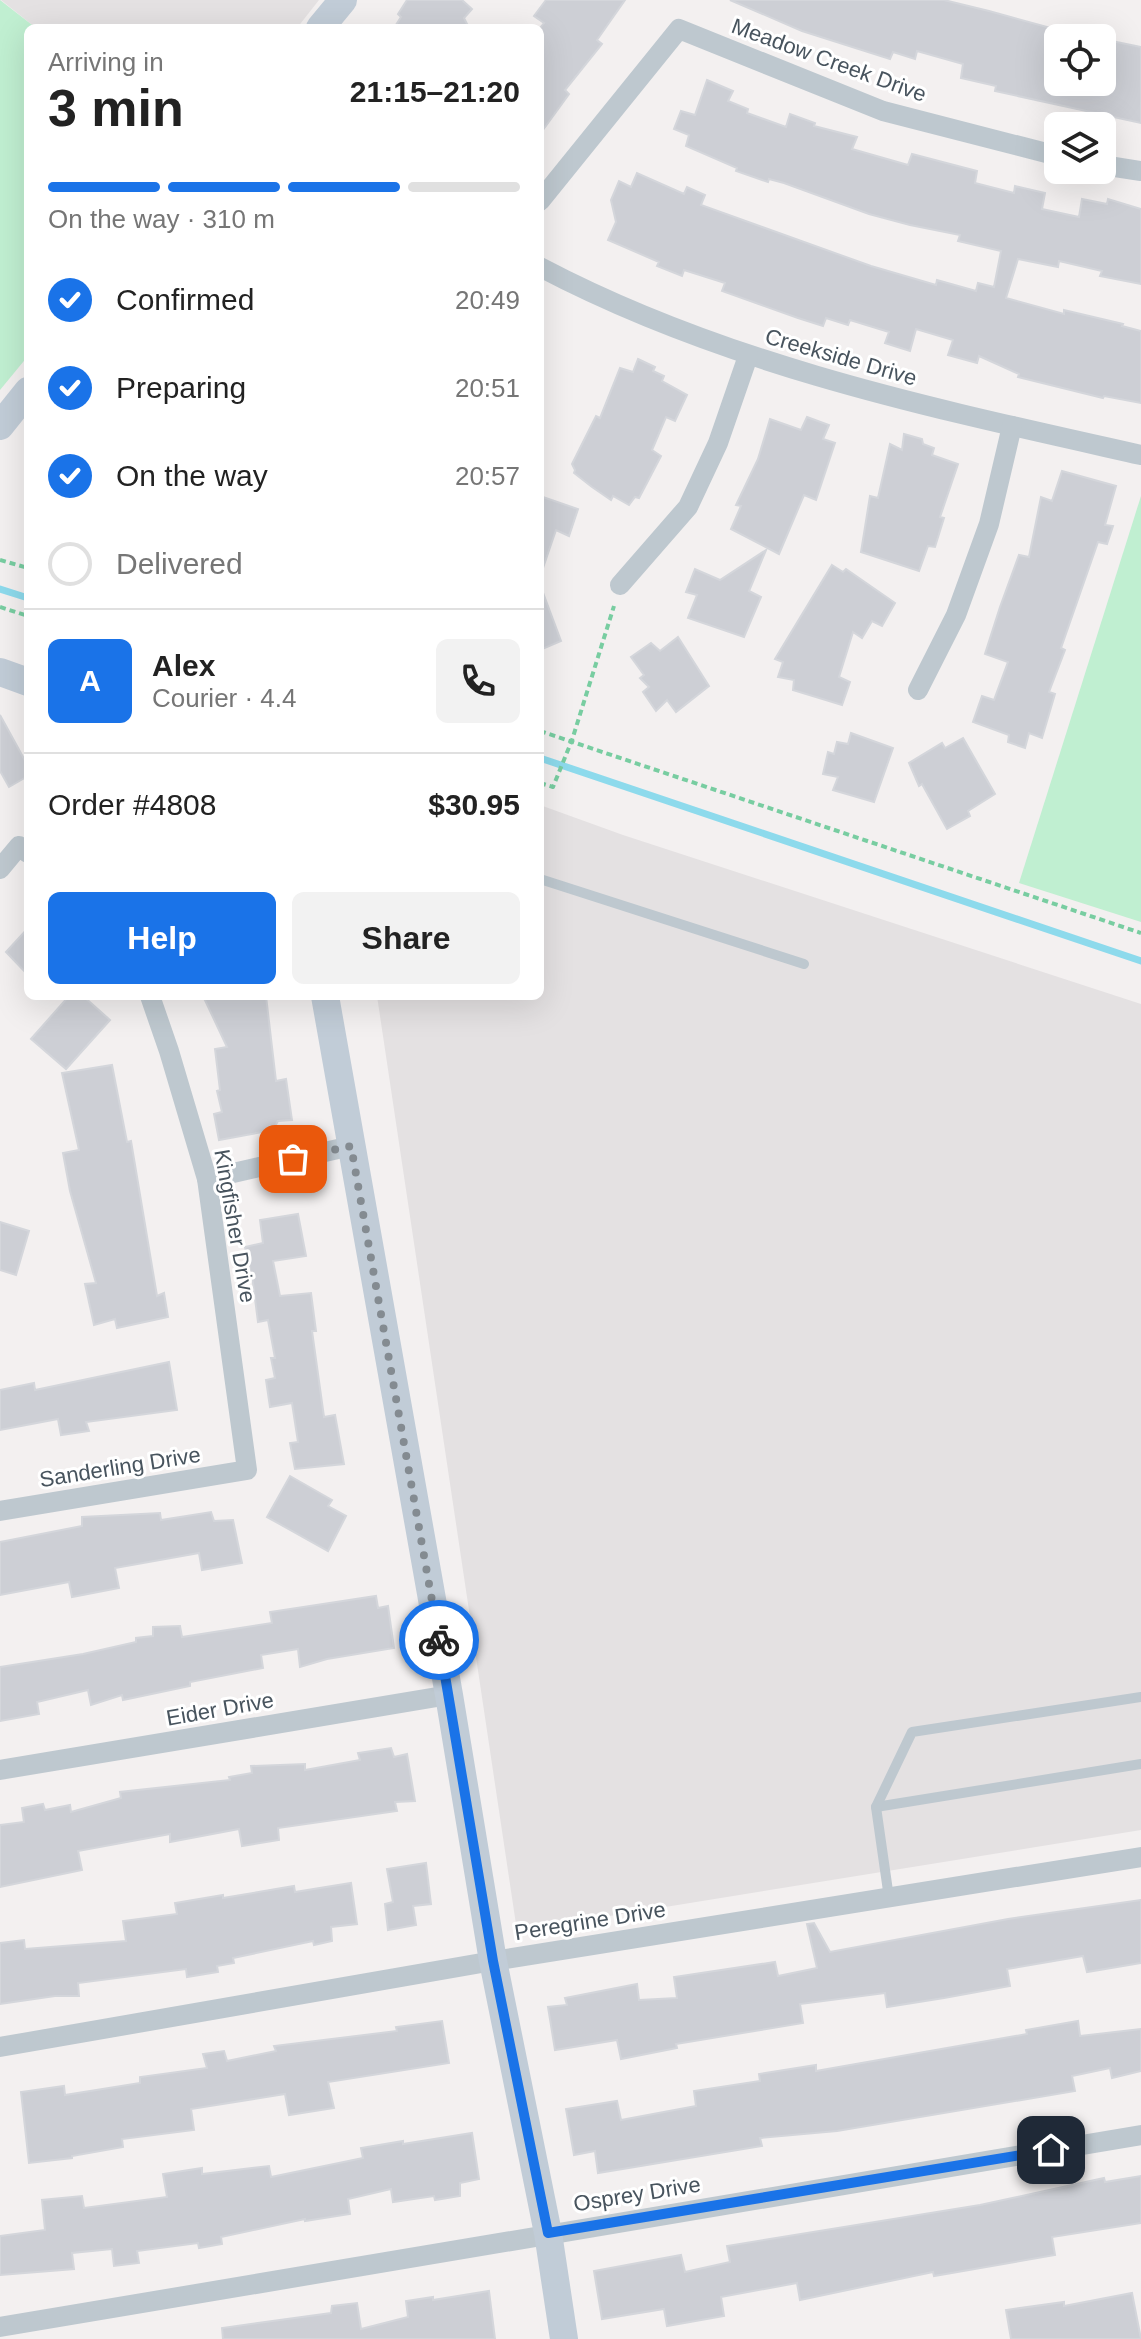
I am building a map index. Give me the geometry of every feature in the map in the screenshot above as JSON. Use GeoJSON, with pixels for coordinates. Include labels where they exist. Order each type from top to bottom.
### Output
{"type":"FeatureCollection","features":[{"type":"Feature","properties":{"kind":"street"},"geometry":{"type":"LineString","coordinates":[[323,24],[343,0]]}},
{"type":"Feature","properties":{"kind":"street","name":"Meadow Creek Drive"},"geometry":{"type":"LineString","coordinates":[[544,196],[679,29],[883,111],[1044,152]]}},
{"type":"Feature","properties":{"kind":"street"},"geometry":{"type":"LineString","coordinates":[[1116,167],[1141,171]]}},
{"type":"Feature","properties":{"kind":"street","name":"Creekside Drive"},"geometry":{"type":"LineString","coordinates":[[544,269],[610,301],[748,356],[876,394],[1141,455]]}},
{"type":"Feature","properties":{"kind":"street"},"geometry":{"type":"LineString","coordinates":[[620,585],[688,507],[718,443],[748,356]]}},
{"type":"Feature","properties":{"kind":"street"},"geometry":{"type":"LineString","coordinates":[[0,426],[24,396]]}},
{"type":"Feature","properties":{"kind":"street"},"geometry":{"type":"LineString","coordinates":[[918,690],[956,615],[989,524],[1012,426]]}},
{"type":"Feature","properties":{"kind":"street"},"geometry":{"type":"LineString","coordinates":[[0,672],[24,681]]}},
{"type":"Feature","properties":{"kind":"street"},"geometry":{"type":"LineString","coordinates":[[0,869],[23,850]]}},
{"type":"Feature","properties":{"kind":"street","name":"Kingfisher Drive"},"geometry":{"type":"LineString","coordinates":[[151,1000],[207,1179],[247,1470]]}},
{"type":"Feature","properties":{"kind":"street"},"geometry":{"type":"LineString","coordinates":[[326,1000],[493,1961],[548,2233],[564,2339]]}},
{"type":"Feature","properties":{"kind":"street"},"geometry":{"type":"LineString","coordinates":[[207,1179],[351,1146]]}},
{"type":"Feature","properties":{"kind":"street","name":"Sanderling Drive"},"geometry":{"type":"LineString","coordinates":[[0,1511],[247,1470]]}},
{"type":"Feature","properties":{"kind":"street","name":"Eider Drive"},"geometry":{"type":"LineString","coordinates":[[0,1770],[449,1695]]}},
{"type":"Feature","properties":{"kind":"street","name":"Peregrine Drive"},"geometry":{"type":"LineString","coordinates":[[0,2047],[493,1961],[1141,1857]]}},
{"type":"Feature","properties":{"kind":"street","name":"Osprey Drive"},"geometry":{"type":"LineString","coordinates":[[0,2327],[1141,2135]]}},
{"type":"Feature","properties":{"kind":"lane"},"geometry":{"type":"LineString","coordinates":[[544,880],[804,964]]}},
{"type":"Feature","properties":{"kind":"lane"},"geometry":{"type":"LineString","coordinates":[[889,1898],[876,1807],[912,1732],[1141,1697]]}},
{"type":"Feature","properties":{"kind":"lane"},"geometry":{"type":"LineString","coordinates":[[876,1807],[1141,1764]]}},
{"type":"Feature","properties":{"kind":"path"},"geometry":{"type":"LineString","coordinates":[[0,560],[24,567]]}},
{"type":"Feature","properties":{"kind":"path"},"geometry":{"type":"LineString","coordinates":[[544,784],[553,787],[572,740],[620,585]]}},
{"type":"Feature","properties":{"kind":"path"},"geometry":{"type":"LineString","coordinates":[[0,607],[24,615]]}},
{"type":"Feature","properties":{"kind":"path"},"geometry":{"type":"LineString","coordinates":[[544,732],[1141,933]]}},
{"type":"Feature","properties":{"kind":"shaded area"},"geometry":{"type":"Polygon","coordinates":[[[1,0],[319,0],[300,24],[31,24],[1,0]]]}},
{"type":"Feature","properties":{"kind":"shaded area"},"geometry":{"type":"Polygon","coordinates":[[[544,806],[1141,1004],[1141,1830],[517,1931],[378,1000],[544,1000],[544,806]]]}},
{"type":"Feature","properties":{"kind":"green space"},"geometry":{"type":"Polygon","coordinates":[[[0,0],[31,24],[24,24],[24,361],[0,390],[0,0]]]}},
{"type":"Feature","properties":{"kind":"green space"},"geometry":{"type":"Polygon","coordinates":[[[1141,496],[1141,922],[1019,883],[1141,496]]]}},
{"type":"Feature","properties":{"kind":"building"},"geometry":{"type":"Polygon","coordinates":[[[407,0],[462,0],[472,9],[464,18],[467,24],[397,24],[401,17],[398,14],[407,0]]]}},
{"type":"Feature","properties":{"kind":"building"},"geometry":{"type":"Polygon","coordinates":[[[546,0],[625,0],[597,40],[602,44],[565,90],[569,94],[544,128],[544,23],[534,16],[546,0]]]}},
{"type":"Feature","properties":{"kind":"building"},"geometry":{"type":"Polygon","coordinates":[[[730,0],[944,0],[1044,26],[1044,96],[1116,96],[1116,42],[1141,47],[1141,123],[1116,118],[1116,112],[1091,112],[995,91],[996,86],[961,78],[963,64],[917,51],[915,59],[893,52],[890,59],[802,31],[730,0]]]}},
{"type":"Feature","properties":{"kind":"building"},"geometry":{"type":"Polygon","coordinates":[[[707,80],[733,91],[728,101],[748,109],[747,113],[786,127],[790,114],[815,123],[814,126],[857,137],[852,149],[908,165],[912,154],[977,171],[975,183],[1014,193],[1015,186],[1045,193],[1042,209],[1079,217],[1082,199],[1107,204],[1108,199],[1141,209],[1141,284],[1100,276],[1102,271],[1059,261],[1058,267],[1018,259],[1006,298],[1064,314],[1064,310],[1123,324],[1141,331],[1141,403],[1103,398],[1018,377],[1019,374],[979,356],[977,363],[948,355],[953,340],[916,329],[910,351],[885,343],[889,332],[850,320],[848,325],[826,318],[823,326],[722,291],[725,283],[684,270],[682,276],[657,266],[659,262],[608,240],[616,222],[611,200],[619,181],[631,187],[637,173],[684,194],[687,187],[705,195],[701,205],[871,266],[936,285],[937,280],[976,291],[978,283],[994,287],[1001,251],[958,241],[960,235],[869,214],[784,183],[769,179],[768,182],[736,171],[737,168],[686,146],[689,135],[674,129],[681,111],[695,115],[707,80]]]}},
{"type":"Feature","properties":{"kind":"building"},"geometry":{"type":"Polygon","coordinates":[[[638,359],[655,367],[653,371],[664,376],[662,381],[687,395],[675,421],[666,417],[652,450],[661,456],[639,498],[635,497],[629,505],[613,496],[611,500],[592,487],[574,473],[572,464],[596,416],[600,418],[620,368],[633,372],[638,359]]]}},
{"type":"Feature","properties":{"kind":"building"},"geometry":{"type":"Polygon","coordinates":[[[807,417],[829,425],[823,439],[835,443],[816,500],[804,495],[779,554],[731,529],[741,506],[736,505],[758,459],[770,419],[801,430],[807,417]]]}},
{"type":"Feature","properties":{"kind":"building"},"geometry":{"type":"Polygon","coordinates":[[[904,434],[922,439],[923,444],[934,448],[932,455],[958,464],[940,517],[944,518],[935,547],[928,546],[919,571],[861,552],[870,496],[878,498],[890,444],[902,450],[904,434]]]}},
{"type":"Feature","properties":{"kind":"building"},"geometry":{"type":"Polygon","coordinates":[[[1062,471],[1116,486],[1105,525],[1113,526],[1107,544],[1098,542],[1061,648],[1065,650],[1049,692],[1055,694],[1042,738],[1029,733],[1025,748],[1008,742],[1009,735],[973,722],[982,696],[994,700],[1008,662],[985,654],[1000,607],[1019,555],[1029,557],[1041,497],[1052,501],[1062,471]]]}},
{"type":"Feature","properties":{"kind":"building"},"geometry":{"type":"Polygon","coordinates":[[[544,497],[578,509],[569,536],[556,530],[544,565],[544,497]]]}},
{"type":"Feature","properties":{"kind":"building"},"geometry":{"type":"Polygon","coordinates":[[[766,550],[749,591],[761,597],[744,637],[688,618],[697,595],[686,592],[695,569],[720,580],[766,550]]]}},
{"type":"Feature","properties":{"kind":"building"},"geometry":{"type":"Polygon","coordinates":[[[832,565],[843,572],[846,569],[895,603],[882,626],[872,621],[862,638],[853,632],[839,677],[850,682],[842,705],[793,690],[794,680],[778,677],[783,662],[775,659],[832,565]]]}},
{"type":"Feature","properties":{"kind":"building"},"geometry":{"type":"Polygon","coordinates":[[[544,595],[561,641],[544,648],[544,595]]]}},
{"type":"Feature","properties":{"kind":"building"},"geometry":{"type":"Polygon","coordinates":[[[678,637],[709,686],[676,712],[667,700],[656,711],[643,692],[649,687],[640,678],[644,675],[631,657],[651,643],[660,651],[678,637]]]}},
{"type":"Feature","properties":{"kind":"building"},"geometry":{"type":"Polygon","coordinates":[[[0,715],[24,759],[24,778],[9,787],[0,771],[0,715]]]}},
{"type":"Feature","properties":{"kind":"building"},"geometry":{"type":"Polygon","coordinates":[[[851,733],[893,748],[874,802],[833,790],[838,777],[823,774],[828,752],[834,754],[837,742],[848,744],[851,733]]]}},
{"type":"Feature","properties":{"kind":"building"},"geometry":{"type":"Polygon","coordinates":[[[963,738],[995,794],[968,811],[970,816],[947,829],[922,784],[919,786],[909,763],[942,743],[945,748],[963,738]]]}},
{"type":"Feature","properties":{"kind":"building"},"geometry":{"type":"Polygon","coordinates":[[[24,932],[24,971],[6,952],[24,932]]]}},
{"type":"Feature","properties":{"kind":"building"},"geometry":{"type":"Polygon","coordinates":[[[65,1000],[88,1000],[110,1020],[66,1069],[31,1039],[65,1000]]]}},
{"type":"Feature","properties":{"kind":"building"},"geometry":{"type":"Polygon","coordinates":[[[205,1000],[266,1000],[276,1081],[286,1079],[292,1120],[278,1121],[273,1130],[219,1140],[214,1114],[222,1112],[217,1091],[220,1090],[215,1049],[227,1047],[205,1000]]]}},
{"type":"Feature","properties":{"kind":"building"},"geometry":{"type":"Polygon","coordinates":[[[112,1065],[127,1142],[131,1141],[157,1296],[164,1293],[168,1317],[117,1328],[115,1319],[94,1325],[85,1284],[96,1283],[70,1191],[63,1153],[79,1150],[62,1073],[112,1065]]]}},
{"type":"Feature","properties":{"kind":"building"},"geometry":{"type":"Polygon","coordinates":[[[298,1214],[306,1256],[273,1261],[280,1296],[311,1293],[316,1331],[312,1331],[324,1417],[335,1415],[344,1464],[295,1469],[290,1443],[298,1442],[292,1403],[270,1407],[266,1380],[275,1378],[271,1358],[275,1358],[268,1320],[258,1322],[245,1247],[263,1243],[260,1220],[298,1214]]]}},
{"type":"Feature","properties":{"kind":"building"},"geometry":{"type":"Polygon","coordinates":[[[0,1222],[29,1231],[16,1275],[0,1270],[0,1222]]]}},
{"type":"Feature","properties":{"kind":"building"},"geometry":{"type":"Polygon","coordinates":[[[169,1362],[177,1410],[86,1422],[89,1431],[61,1435],[58,1419],[0,1430],[0,1390],[34,1383],[35,1390],[169,1362]]]}},
{"type":"Feature","properties":{"kind":"building"},"geometry":{"type":"Polygon","coordinates":[[[290,1476],[332,1500],[328,1506],[346,1516],[328,1551],[267,1517],[290,1476]]]}},
{"type":"Feature","properties":{"kind":"building"},"geometry":{"type":"Polygon","coordinates":[[[211,1512],[214,1521],[233,1520],[242,1563],[202,1570],[199,1553],[115,1568],[119,1588],[72,1597],[69,1582],[0,1595],[0,1542],[82,1526],[82,1517],[160,1513],[161,1520],[211,1512]]]}},
{"type":"Feature","properties":{"kind":"building"},"geometry":{"type":"Polygon","coordinates":[[[376,1596],[378,1608],[388,1606],[394,1648],[327,1659],[300,1667],[298,1649],[261,1655],[263,1668],[190,1682],[190,1686],[123,1700],[122,1695],[91,1705],[88,1690],[37,1702],[39,1714],[0,1721],[0,1667],[136,1642],[136,1638],[153,1636],[153,1627],[180,1626],[182,1637],[272,1623],[270,1612],[376,1596]]]}},
{"type":"Feature","properties":{"kind":"building"},"geometry":{"type":"Polygon","coordinates":[[[391,1748],[394,1757],[407,1754],[415,1801],[395,1802],[397,1811],[278,1828],[279,1840],[242,1846],[239,1829],[170,1842],[170,1834],[78,1851],[82,1870],[0,1887],[0,1825],[24,1822],[22,1808],[43,1804],[45,1810],[70,1805],[71,1812],[121,1798],[120,1792],[230,1780],[229,1777],[252,1773],[251,1766],[305,1764],[305,1770],[360,1760],[358,1753],[391,1748]]]}},
{"type":"Feature","properties":{"kind":"building"},"geometry":{"type":"Polygon","coordinates":[[[426,1863],[431,1904],[413,1906],[416,1925],[388,1930],[385,1904],[393,1902],[387,1869],[426,1863]]]}},
{"type":"Feature","properties":{"kind":"building"},"geometry":{"type":"Polygon","coordinates":[[[351,1883],[357,1924],[331,1927],[332,1941],[314,1945],[313,1941],[233,1958],[234,1963],[217,1966],[218,1972],[187,1977],[186,1969],[78,1983],[79,1996],[55,1996],[0,2004],[0,1943],[24,1940],[25,1949],[126,1941],[123,1921],[177,1914],[175,1903],[294,1886],[295,1892],[351,1883]]]}},
{"type":"Feature","properties":{"kind":"building"},"geometry":{"type":"Polygon","coordinates":[[[1141,1900],[1141,1963],[1087,1972],[1083,1956],[1007,1969],[1010,1986],[944,1998],[887,2007],[885,1993],[800,2004],[803,2023],[676,2044],[677,2048],[621,2059],[617,2040],[555,2050],[548,2007],[567,2005],[565,1998],[637,1984],[639,2000],[677,1998],[674,1977],[775,1962],[778,1976],[817,1968],[807,1924],[814,1923],[830,1952],[1008,1919],[1141,1900]]]}},
{"type":"Feature","properties":{"kind":"building"},"geometry":{"type":"Polygon","coordinates":[[[442,2021],[449,2063],[328,2082],[334,2108],[289,2115],[285,2094],[191,2109],[194,2130],[122,2139],[123,2147],[29,2163],[21,2092],[64,2086],[65,2095],[140,2083],[140,2077],[207,2068],[203,2054],[224,2051],[227,2061],[276,2051],[274,2046],[397,2031],[396,2027],[442,2021]]]}},
{"type":"Feature","properties":{"kind":"building"},"geometry":{"type":"Polygon","coordinates":[[[1078,2021],[1080,2036],[1141,2029],[1141,2071],[1112,2078],[1110,2068],[1072,2076],[1075,2091],[837,2131],[760,2138],[762,2146],[598,2173],[595,2151],[574,2155],[566,2109],[617,2101],[621,2120],[696,2106],[694,2091],[760,2081],[759,2074],[816,2065],[816,2071],[1027,2034],[1026,2030],[1078,2021]]]}},
{"type":"Feature","properties":{"kind":"building"},"geometry":{"type":"Polygon","coordinates":[[[472,2133],[479,2179],[460,2183],[460,2196],[393,2202],[391,2189],[348,2199],[350,2214],[305,2219],[221,2237],[222,2244],[199,2248],[198,2243],[137,2251],[139,2263],[114,2266],[112,2249],[72,2253],[74,2269],[0,2275],[0,2236],[45,2230],[42,2200],[82,2196],[84,2208],[167,2197],[163,2174],[202,2168],[202,2174],[269,2166],[271,2177],[363,2158],[361,2148],[472,2133]]]}},
{"type":"Feature","properties":{"kind":"building"},"geometry":{"type":"Polygon","coordinates":[[[1141,2176],[1141,2223],[1052,2237],[1055,2255],[934,2276],[933,2272],[800,2300],[797,2283],[721,2297],[724,2316],[667,2326],[664,2309],[602,2319],[594,2271],[681,2255],[685,2272],[730,2262],[727,2246],[980,2205],[1104,2178],[1105,2182],[1141,2176]]]}},
{"type":"Feature","properties":{"kind":"building"},"geometry":{"type":"Polygon","coordinates":[[[489,2291],[495,2339],[223,2339],[222,2328],[331,2313],[332,2306],[357,2303],[361,2329],[408,2317],[406,2301],[489,2291]]]}},
{"type":"Feature","properties":{"kind":"building"},"geometry":{"type":"Polygon","coordinates":[[[1132,2293],[1141,2339],[1011,2339],[1006,2310],[1064,2302],[1064,2306],[1132,2293]]]}},
{"type":"Feature","properties":{"kind":"waterway"},"geometry":{"type":"LineString","coordinates":[[0,589],[24,597]]}},
{"type":"Feature","properties":{"kind":"waterway"},"geometry":{"type":"LineString","coordinates":[[544,759],[1141,961]]}},
{"type":"Feature","properties":{"kind":"way so far"},"geometry":{"type":"LineString","coordinates":[[293,1159],[351,1146],[439,1640]]}},
{"type":"Feature","properties":{"kind":"route"},"geometry":{"type":"LineString","coordinates":[[439,1640],[493,1961],[548,2233],[1051,2150]]}}]}
